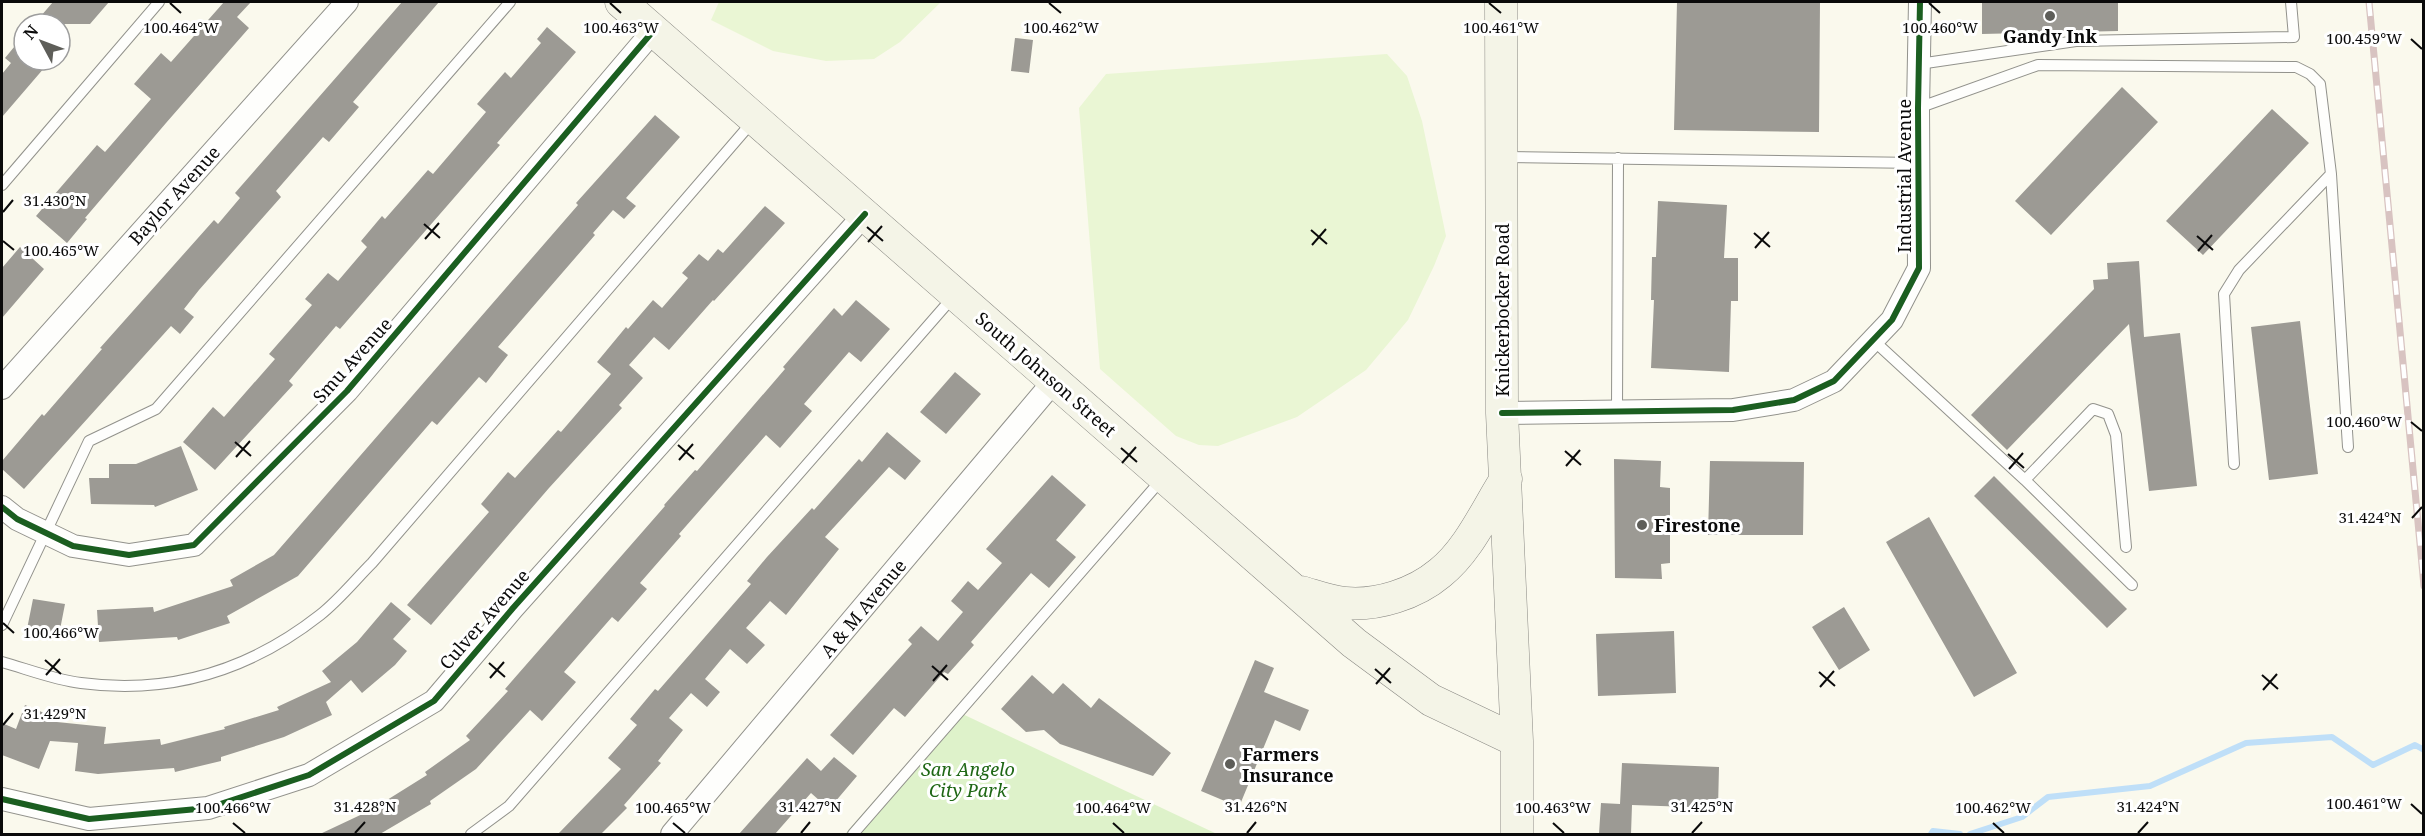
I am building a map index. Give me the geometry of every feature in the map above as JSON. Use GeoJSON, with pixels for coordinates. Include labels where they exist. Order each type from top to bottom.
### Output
{"type":"FeatureCollection","features":[{"type":"Feature","properties":{"kind":"main road","name":"South Johnson Street"},"geometry":{"type":"LineString","coordinates":[[621,2],[1353,643],[1431,700],[1517,741]]}},
{"type":"Feature","properties":{"kind":"main road","name":"Knickerbocker Road"},"geometry":{"type":"LineString","coordinates":[[1501,2],[1502,413],[1517,741],[1517,834]]}},
{"type":"Feature","properties":{"kind":"main road"},"geometry":{"type":"LineString","coordinates":[[1292,590],[1344,604],[1382,601],[1411,590],[1440,573],[1461,550],[1506,479]]}},
{"type":"Feature","properties":{"kind":"street","name":"Baylor Avenue"},"geometry":{"type":"LineString","coordinates":[[2,388],[347,2]]}},
{"type":"Feature","properties":{"kind":"street","name":"Industrial Avenue"},"geometry":{"type":"LineString","coordinates":[[1502,413],[1733,410],[1794,400],[1834,381],[1892,320],[1919,268],[1917,163],[1920,2]]}},
{"type":"Feature","properties":{"kind":"street","name":"Smu Avenue"},"geometry":{"type":"LineString","coordinates":[[2,507],[17,519],[73,546],[129,555],[194,545],[347,391],[654,30]]}},
{"type":"Feature","properties":{"kind":"street","name":"Culver Avenue"},"geometry":{"type":"LineString","coordinates":[[2,799],[89,819],[208,808],[309,775],[434,701],[520,599],[865,214]]}},
{"type":"Feature","properties":{"kind":"street","name":"A & M Avenue"},"geometry":{"type":"LineString","coordinates":[[672,834],[1054,381]]}},
{"type":"Feature","properties":{"kind":"lane"},"geometry":{"type":"LineString","coordinates":[[2,185],[159,2]]}},
{"type":"Feature","properties":{"kind":"lane"},"geometry":{"type":"LineString","coordinates":[[2,625],[89,441],[156,409],[510,2]]}},
{"type":"Feature","properties":{"kind":"lane"},"geometry":{"type":"LineString","coordinates":[[1919,64],[2076,41],[2294,37],[2291,2]]}},
{"type":"Feature","properties":{"kind":"lane"},"geometry":{"type":"LineString","coordinates":[[1918,108],[2038,65],[2296,67],[2310,74],[2320,84],[2331,174],[2348,447]]}},
{"type":"Feature","properties":{"kind":"lane"},"geometry":{"type":"LineString","coordinates":[[2,662],[81,683],[142,685],[201,678],[254,658],[320,614],[372,563],[755,118]]}},
{"type":"Feature","properties":{"kind":"lane"},"geometry":{"type":"LineString","coordinates":[[1502,157],[1917,163]]}},
{"type":"Feature","properties":{"kind":"lane"},"geometry":{"type":"LineString","coordinates":[[1617,411],[1618,158]]}},
{"type":"Feature","properties":{"kind":"lane"},"geometry":{"type":"LineString","coordinates":[[2234,464],[2224,294],[2239,270],[2331,174]]}},
{"type":"Feature","properties":{"kind":"lane"},"geometry":{"type":"LineString","coordinates":[[471,834],[509,806],[956,294]]}},
{"type":"Feature","properties":{"kind":"lane"},"geometry":{"type":"LineString","coordinates":[[1873,340],[2025,480],[2132,585]]}},
{"type":"Feature","properties":{"kind":"lane"},"geometry":{"type":"LineString","coordinates":[[2025,480],[2093,410],[2108,414],[2116,435],[2126,547]]}},
{"type":"Feature","properties":{"kind":"lane"},"geometry":{"type":"LineString","coordinates":[[853,834],[1164,477]]}},
{"type":"Feature","properties":{"kind":"green space"},"geometry":{"type":"Polygon","coordinates":[[[719,2],[941,2],[900,42],[874,59],[826,61],[773,51],[711,20],[719,2]]]}},
{"type":"Feature","properties":{"kind":"green space"},"geometry":{"type":"Polygon","coordinates":[[[1387,54],[1407,76],[1422,121],[1446,236],[1408,320],[1366,370],[1297,417],[1218,446],[1199,445],[1176,436],[1100,369],[1079,108],[1106,74],[1387,54]]]}},
{"type":"Feature","properties":{"kind":"green space","name":"San Angelo City Park"},"geometry":{"type":"Polygon","coordinates":[[[954,710],[1217,834],[845,834],[954,710]]]}},
{"type":"Feature","properties":{"kind":"building"},"geometry":{"type":"Polygon","coordinates":[[[53,2],[109,2],[90,24],[72,24],[72,12],[44,12],[53,2]]]}},
{"type":"Feature","properties":{"kind":"building"},"geometry":{"type":"Polygon","coordinates":[[[224,2],[251,2],[237,17],[249,28],[85,218],[87,219],[67,243],[36,216],[97,145],[105,152],[151,99],[134,84],[161,53],[171,62],[224,2]]]}},
{"type":"Feature","properties":{"kind":"building"},"geometry":{"type":"Polygon","coordinates":[[[402,2],[439,2],[353,102],[359,107],[329,142],[323,137],[276,191],[281,197],[184,309],[194,317],[180,334],[171,326],[24,489],[2,469],[2,461],[42,414],[44,416],[102,349],[100,348],[214,220],[218,224],[240,198],[235,193],[402,2]]]}},
{"type":"Feature","properties":{"kind":"building"},"geometry":{"type":"Polygon","coordinates":[[[1677,2],[1820,2],[1819,132],[1674,130],[1677,2]]]}},
{"type":"Feature","properties":{"kind":"building","name":"Gandy Ink"},"geometry":{"type":"Polygon","coordinates":[[[1982,2],[2118,2],[2118,31],[1982,34],[1982,2]]]}},
{"type":"Feature","properties":{"kind":"building"},"geometry":{"type":"Polygon","coordinates":[[[547,27],[576,52],[497,143],[500,145],[340,329],[336,326],[289,381],[293,385],[215,470],[183,442],[213,407],[224,417],[275,359],[269,354],[312,305],[305,299],[328,273],[338,281],[367,247],[361,241],[382,216],[385,219],[428,170],[433,174],[486,112],[477,104],[505,72],[511,78],[541,43],[537,39],[547,27]]]}},
{"type":"Feature","properties":{"kind":"building"},"geometry":{"type":"Polygon","coordinates":[[[1015,38],[1033,40],[1029,73],[1011,71],[1015,38]]]}},
{"type":"Feature","properties":{"kind":"building"},"geometry":{"type":"Polygon","coordinates":[[[12,50],[12,72],[41,72],[2,117],[2,74],[11,63],[5,58],[12,50]]]}},
{"type":"Feature","properties":{"kind":"building"},"geometry":{"type":"Polygon","coordinates":[[[2122,87],[2158,122],[2051,235],[2015,201],[2122,87]]]}},
{"type":"Feature","properties":{"kind":"building"},"geometry":{"type":"Polygon","coordinates":[[[2272,109],[2309,143],[2203,255],[2166,221],[2272,109]]]}},
{"type":"Feature","properties":{"kind":"building"},"geometry":{"type":"Polygon","coordinates":[[[655,115],[680,137],[626,198],[636,206],[624,219],[613,210],[593,233],[595,235],[498,347],[508,355],[486,383],[479,377],[437,425],[432,421],[298,576],[227,616],[230,623],[178,640],[177,637],[99,642],[97,610],[153,607],[154,612],[233,586],[230,580],[274,555],[578,205],[576,203],[655,115]]]}},
{"type":"Feature","properties":{"kind":"building"},"geometry":{"type":"Polygon","coordinates":[[[1658,201],[1727,205],[1724,258],[1738,258],[1738,301],[1731,301],[1729,372],[1651,368],[1654,300],[1651,300],[1652,257],[1656,257],[1658,201]]]}},
{"type":"Feature","properties":{"kind":"building"},"geometry":{"type":"Polygon","coordinates":[[[765,206],[785,223],[669,350],[654,337],[629,365],[643,378],[619,405],[622,408],[549,488],[431,625],[407,605],[489,512],[481,504],[508,472],[515,478],[558,430],[561,432],[611,374],[597,362],[626,327],[628,329],[653,300],[662,308],[688,278],[682,273],[699,254],[708,261],[718,249],[723,253],[765,206]]]}},
{"type":"Feature","properties":{"kind":"building"},"geometry":{"type":"Polygon","coordinates":[[[20,247],[44,269],[2,318],[2,268],[20,247]]]}},
{"type":"Feature","properties":{"kind":"building"},"geometry":{"type":"Polygon","coordinates":[[[2139,261],[2144,337],[2180,333],[2197,486],[2149,491],[2129,324],[2007,450],[1971,415],[2094,289],[2093,280],[2108,279],[2107,263],[2139,261]]]}},
{"type":"Feature","properties":{"kind":"building"},"geometry":{"type":"Polygon","coordinates":[[[856,300],[890,329],[861,362],[849,352],[804,404],[812,411],[780,448],[766,435],[679,534],[681,536],[640,583],[647,589],[618,622],[612,617],[564,672],[576,682],[542,721],[530,710],[476,769],[430,801],[431,804],[380,834],[320,834],[371,810],[427,775],[425,772],[470,740],[466,736],[508,691],[505,689],[664,505],[695,470],[697,471],[834,308],[842,316],[856,300]]]}},
{"type":"Feature","properties":{"kind":"building"},"geometry":{"type":"Polygon","coordinates":[[[2300,321],[2318,474],[2269,480],[2251,327],[2300,321]]]}},
{"type":"Feature","properties":{"kind":"building"},"geometry":{"type":"Polygon","coordinates":[[[955,372],[981,394],[946,434],[920,412],[955,372]]]}},
{"type":"Feature","properties":{"kind":"building"},"geometry":{"type":"Polygon","coordinates":[[[887,432],[921,461],[905,480],[889,467],[825,537],[839,549],[786,615],[770,601],[746,628],[765,645],[747,664],[730,649],[705,679],[720,692],[707,707],[691,693],[669,718],[683,730],[658,761],[661,763],[624,805],[627,808],[601,834],[558,834],[621,769],[608,758],[637,725],[630,719],[655,689],[658,691],[751,584],[747,581],[767,557],[812,508],[814,510],[859,459],[862,462],[887,432]]]}},
{"type":"Feature","properties":{"kind":"building"},"geometry":{"type":"Polygon","coordinates":[[[181,446],[198,490],[155,507],[154,505],[91,504],[89,478],[109,478],[109,464],[136,464],[181,446]]]}},
{"type":"Feature","properties":{"kind":"building","name":"Firestone"},"geometry":{"type":"Polygon","coordinates":[[[1614,459],[1661,461],[1660,487],[1670,488],[1670,563],[1661,564],[1662,579],[1615,578],[1614,459]]]}},
{"type":"Feature","properties":{"kind":"building"},"geometry":{"type":"Polygon","coordinates":[[[1710,461],[1804,462],[1803,535],[1708,535],[1710,461]]]}},
{"type":"Feature","properties":{"kind":"building"},"geometry":{"type":"Polygon","coordinates":[[[1052,475],[1086,505],[1056,540],[1076,557],[1049,588],[1031,573],[971,642],[974,645],[948,674],[944,672],[905,717],[894,708],[853,755],[830,735],[912,644],[908,640],[921,626],[938,641],[963,612],[951,601],[968,581],[978,590],[1002,563],[986,549],[1052,475]]]}},
{"type":"Feature","properties":{"kind":"building"},"geometry":{"type":"Polygon","coordinates":[[[1994,476],[2127,609],[2107,628],[1974,496],[1994,476]]]}},
{"type":"Feature","properties":{"kind":"building"},"geometry":{"type":"Polygon","coordinates":[[[1929,517],[2017,673],[1974,697],[1886,542],[1929,517]]]}},
{"type":"Feature","properties":{"kind":"building"},"geometry":{"type":"Polygon","coordinates":[[[33,599],[65,604],[58,640],[26,634],[33,599]]]}},
{"type":"Feature","properties":{"kind":"building"},"geometry":{"type":"Polygon","coordinates":[[[391,602],[411,619],[393,639],[407,651],[395,665],[362,693],[351,680],[326,702],[332,715],[284,737],[221,757],[221,761],[175,772],[174,768],[98,774],[75,771],[78,743],[50,741],[39,769],[2,755],[2,723],[16,729],[25,705],[49,715],[47,721],[106,727],[104,744],[160,739],[161,745],[225,729],[224,727],[279,710],[277,707],[331,682],[322,671],[357,642],[391,602]]]}},
{"type":"Feature","properties":{"kind":"building"},"geometry":{"type":"Polygon","coordinates":[[[1844,607],[1870,650],[1839,670],[1812,627],[1844,607]]]}},
{"type":"Feature","properties":{"kind":"building"},"geometry":{"type":"Polygon","coordinates":[[[1674,631],[1676,693],[1598,696],[1596,634],[1674,631]]]}},
{"type":"Feature","properties":{"kind":"building"},"geometry":{"type":"Polygon","coordinates":[[[1255,660],[1274,668],[1264,692],[1309,710],[1300,731],[1275,720],[1239,807],[1201,791],[1255,660]]]}},
{"type":"Feature","properties":{"kind":"building"},"geometry":{"type":"Polygon","coordinates":[[[1032,675],[1053,694],[1063,683],[1091,708],[1099,698],[1171,753],[1153,776],[1060,744],[1044,730],[1026,732],[1001,709],[1032,675]]]}},
{"type":"Feature","properties":{"kind":"building"},"geometry":{"type":"Polygon","coordinates":[[[834,757],[857,776],[829,809],[811,793],[775,834],[739,834],[807,758],[821,771],[834,757]]]}},
{"type":"Feature","properties":{"kind":"building"},"geometry":{"type":"Polygon","coordinates":[[[1622,763],[1719,767],[1718,808],[1632,805],[1631,834],[1599,834],[1601,803],[1620,804],[1622,763]]]}},
{"type":"Feature","properties":{"kind":"waterway"},"geometry":{"type":"LineString","coordinates":[[1970,834],[2022,817],[2048,797],[2150,786],[2246,743],[2332,737],[2373,765],[2415,745],[2424,750]]}},
{"type":"Feature","properties":{"kind":"waterway"},"geometry":{"type":"LineString","coordinates":[[1931,834],[1933,831],[1960,834]]}},
{"type":"Feature","properties":{"kind":"railway"},"geometry":{"type":"LineString","coordinates":[[2369,2],[2424,586]]}},
{"type":"Feature","properties":{"kind":"cycle path"},"geometry":{"type":"LineString","coordinates":[[1502,413],[1733,410],[1794,400],[1834,381],[1892,320],[1919,268],[1920,2]]}},
{"type":"Feature","properties":{"kind":"cycle path"},"geometry":{"type":"LineString","coordinates":[[2,507],[17,519],[73,546],[129,555],[194,545],[347,391],[654,30]]}},
{"type":"Feature","properties":{"kind":"cycle path"},"geometry":{"type":"LineString","coordinates":[[2,799],[89,819],[208,808],[309,775],[434,701],[513,608],[865,214]]}},
{"type":"Feature","properties":{"kind":"place","name":"Gandy Ink"},"geometry":{"type":"Point","coordinates":[2050,16]}},
{"type":"Feature","properties":{"kind":"place","name":"Firestone"},"geometry":{"type":"Point","coordinates":[1642,525]}},
{"type":"Feature","properties":{"kind":"place","name":"Farmers Insurance"},"geometry":{"type":"Point","coordinates":[1230,764]}}]}
